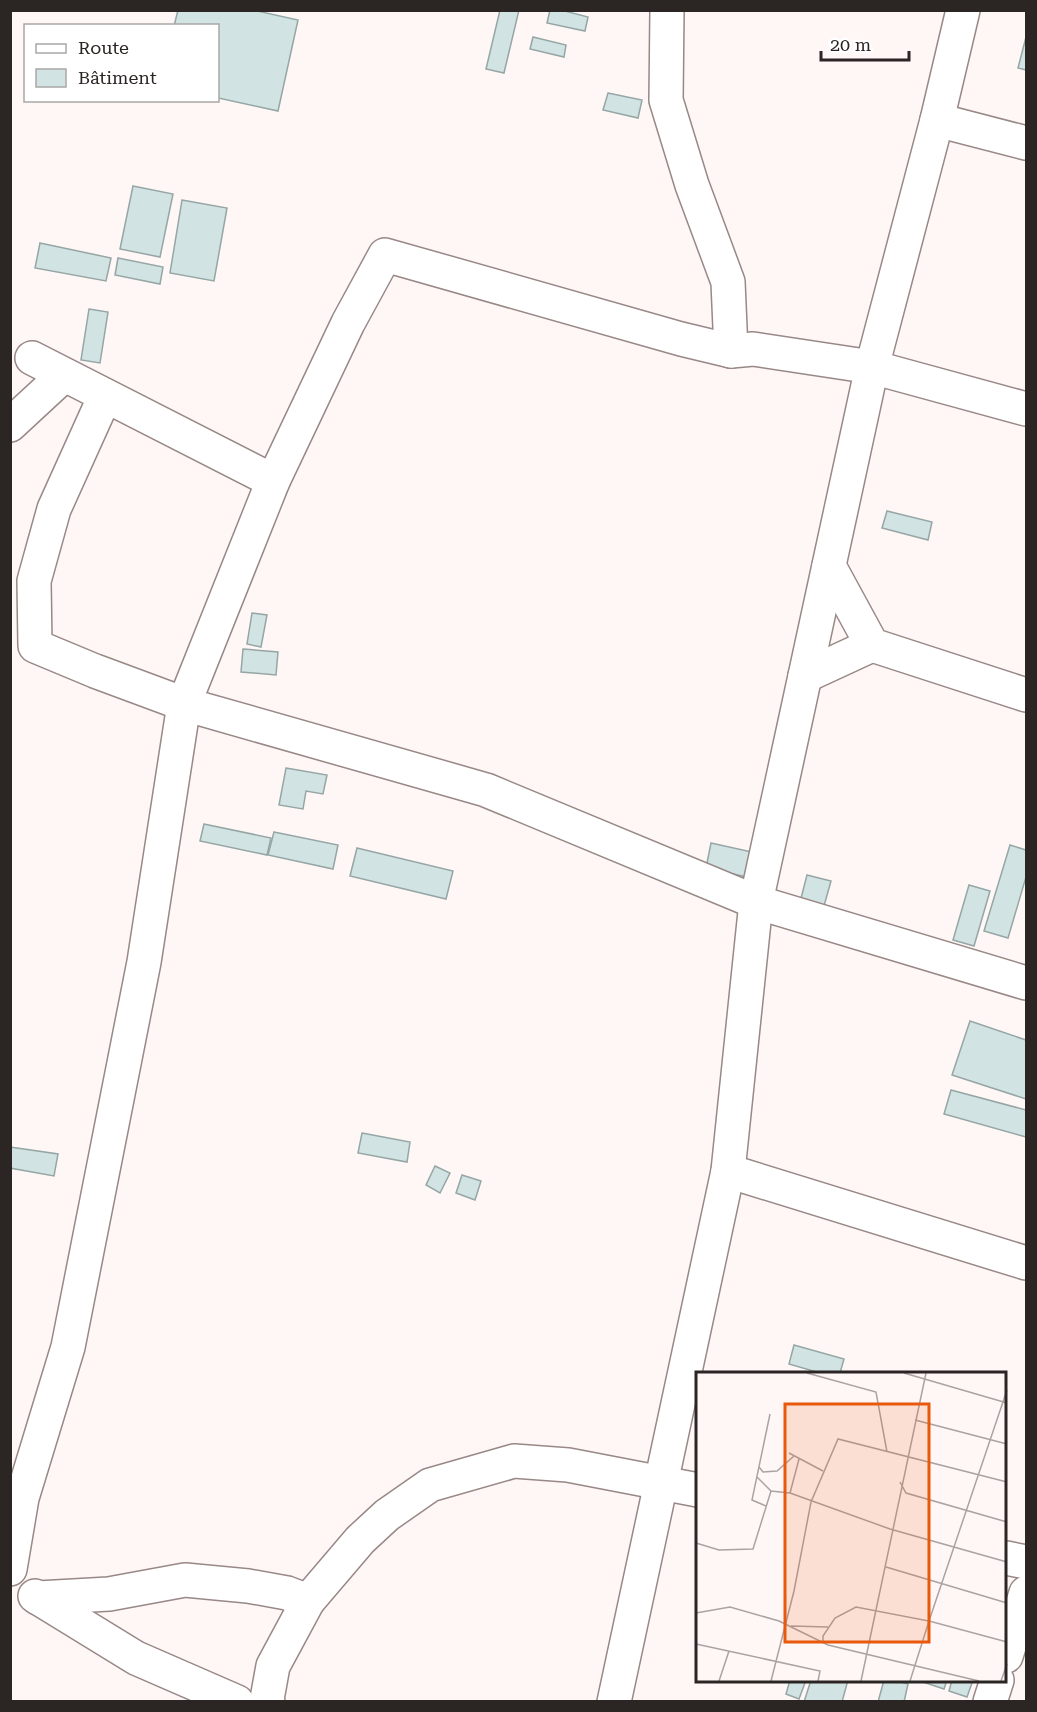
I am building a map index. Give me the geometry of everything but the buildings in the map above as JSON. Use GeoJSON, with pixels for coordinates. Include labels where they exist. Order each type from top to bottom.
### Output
{"type":"FeatureCollection","features":[{"type":"Feature","properties":{"kind":"street"},"geometry":{"type":"LineString","coordinates":[[667,10],[666,100],[692,185],[728,282],[731,351]]}},
{"type":"Feature","properties":{"kind":"street"},"geometry":{"type":"LineString","coordinates":[[614,1701],[728,1171],[756,903],[872,367],[938,120],[963,10]]}},
{"type":"Feature","properties":{"kind":"street"},"geometry":{"type":"LineString","coordinates":[[938,120],[1026,143]]}},
{"type":"Feature","properties":{"kind":"street"},"geometry":{"type":"LineString","coordinates":[[10,1569],[22,1498],[70,1335],[144,962],[184,704],[273,481],[348,323],[385,255],[669,336],[731,351],[753,349],[872,367],[1026,409]]}},
{"type":"Feature","properties":{"kind":"street"},"geometry":{"type":"LineString","coordinates":[[32,358],[273,481]]}},
{"type":"Feature","properties":{"kind":"street"},"geometry":{"type":"LineString","coordinates":[[10,425],[64,375]]}},
{"type":"Feature","properties":{"kind":"street"},"geometry":{"type":"LineString","coordinates":[[105,396],[54,509],[34,580],[23,640],[95,671],[184,704],[486,790],[756,903],[1026,983]]}},
{"type":"Feature","properties":{"kind":"street"},"geometry":{"type":"LineString","coordinates":[[829,566],[872,645]]}},
{"type":"Feature","properties":{"kind":"street"},"geometry":{"type":"LineString","coordinates":[[805,676],[872,645],[1026,695]]}},
{"type":"Feature","properties":{"kind":"street"},"geometry":{"type":"LineString","coordinates":[[728,1171],[1026,1263]]}},
{"type":"Feature","properties":{"kind":"street"},"geometry":{"type":"LineString","coordinates":[[268,1701],[273,1666],[308,1601],[360,1540],[387,1515],[430,1485],[514,1461],[568,1465],[696,1490]]}},
{"type":"Feature","properties":{"kind":"street"},"geometry":{"type":"LineString","coordinates":[[1007,1558],[1026,1562]]}},
{"type":"Feature","properties":{"kind":"street"},"geometry":{"type":"LineString","coordinates":[[10,1580],[136,1658],[237,1701]]}},
{"type":"Feature","properties":{"kind":"street"},"geometry":{"type":"LineString","coordinates":[[38,1598],[110,1594],[185,1580],[248,1586],[288,1593],[308,1601]]}},
{"type":"Feature","properties":{"kind":"street"},"geometry":{"type":"LineString","coordinates":[[1007,1650],[1026,1593]]}},
{"type":"Feature","properties":{"kind":"street"},"geometry":{"type":"LineString","coordinates":[[990,1701],[996,1682]]}}]}
